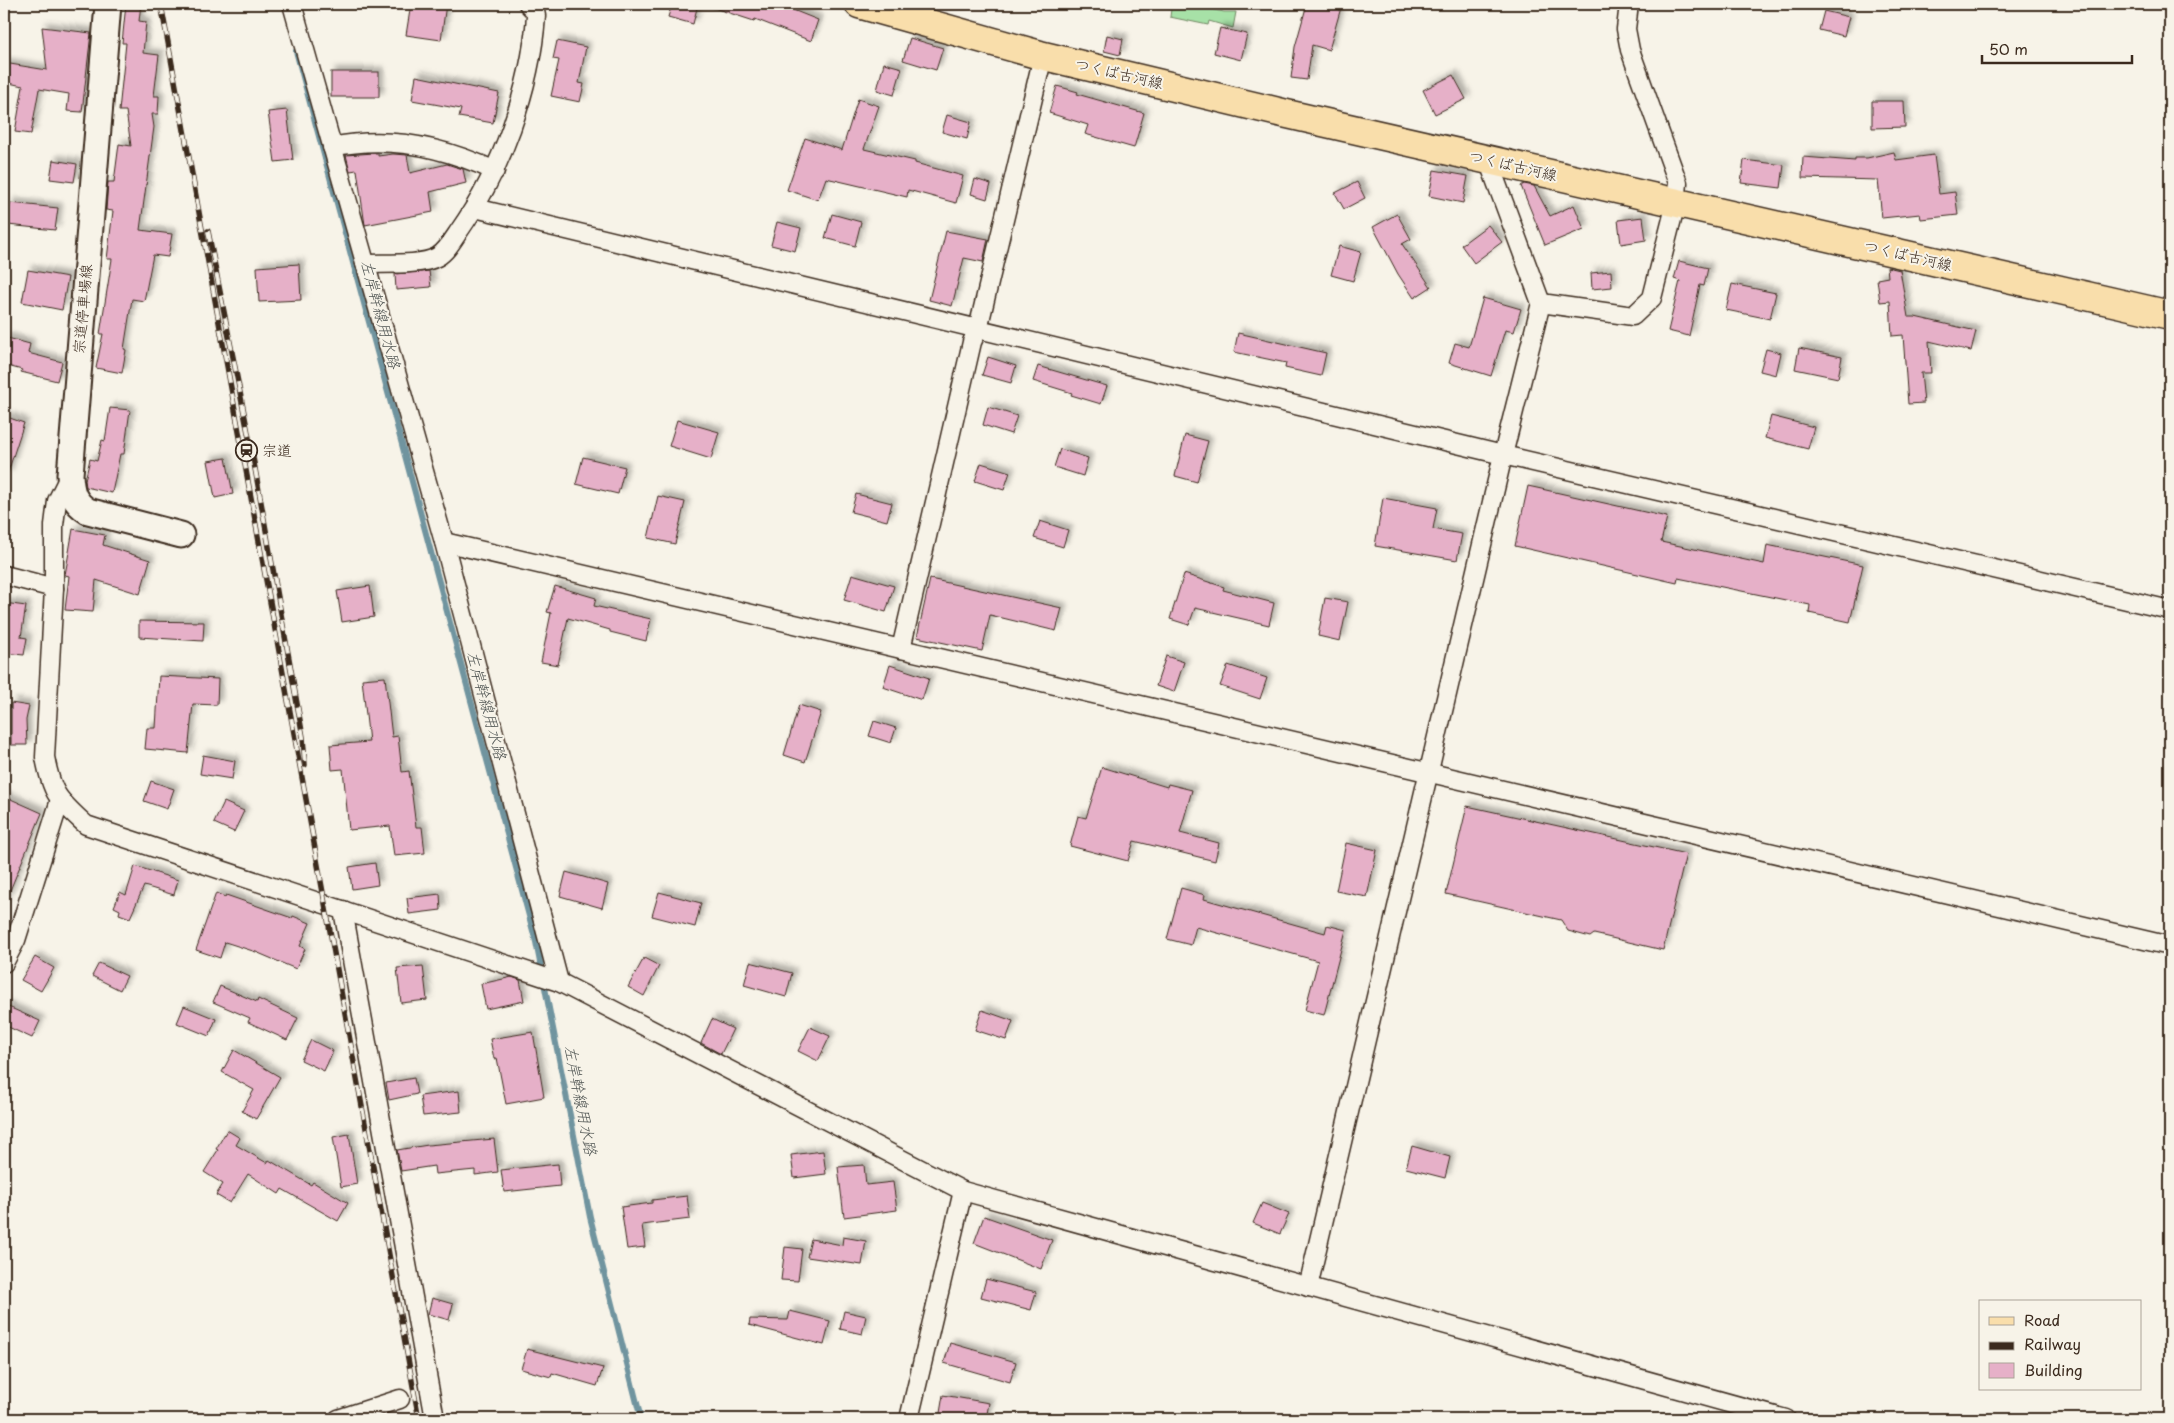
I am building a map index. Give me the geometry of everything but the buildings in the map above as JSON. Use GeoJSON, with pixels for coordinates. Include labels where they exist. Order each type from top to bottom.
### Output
{"type":"FeatureCollection","features":[{"type":"Feature","properties":{"kind":"main road","name":"宗道停車場線"},"geometry":{"type":"LineString","coordinates":[[108,4],[70,475],[74,499],[81,507],[88,511],[181,535]]}},
{"type":"Feature","properties":{"kind":"main road","name":"つくば古河線"},"geometry":{"type":"LineString","coordinates":[[859,4],[1043,56],[1488,160],[2170,315]]}},
{"type":"Feature","properties":{"kind":"street"},"geometry":{"type":"LineString","coordinates":[[292,4],[444,542],[559,982]]}},
{"type":"Feature","properties":{"kind":"street"},"geometry":{"type":"LineString","coordinates":[[365,264],[409,262],[438,257],[447,248],[475,208],[495,171],[530,71],[536,16],[535,10],[528,4]]}},
{"type":"Feature","properties":{"kind":"street"},"geometry":{"type":"LineString","coordinates":[[1541,303],[1633,316],[1652,298],[1676,203],[1678,183],[1630,50],[1626,29],[1629,4]]}},
{"type":"Feature","properties":{"kind":"street"},"geometry":{"type":"LineString","coordinates":[[901,649],[972,342],[978,329],[1043,56]]}},
{"type":"Feature","properties":{"kind":"street"},"geometry":{"type":"LineString","coordinates":[[332,147],[374,141],[402,143],[450,152],[495,171]]}},
{"type":"Feature","properties":{"kind":"street"},"geometry":{"type":"LineString","coordinates":[[1308,1287],[1503,455],[1541,303],[1488,160]]}},
{"type":"Feature","properties":{"kind":"street"},"geometry":{"type":"LineString","coordinates":[[475,208],[1503,455],[2170,610]]}},
{"type":"Feature","properties":{"kind":"street"},"geometry":{"type":"LineString","coordinates":[[70,475],[57,501],[54,525],[54,588],[45,757],[50,781],[60,800],[86,824],[559,982],[963,1191],[1786,1419]]}},
{"type":"Feature","properties":{"kind":"street"},"geometry":{"type":"LineString","coordinates":[[444,542],[2170,946]]}},
{"type":"Feature","properties":{"kind":"street"},"geometry":{"type":"LineString","coordinates":[[4,575],[54,588]]}},
{"type":"Feature","properties":{"kind":"street"},"geometry":{"type":"LineString","coordinates":[[4,963],[16,940],[60,800]]}},
{"type":"Feature","properties":{"kind":"street"},"geometry":{"type":"LineString","coordinates":[[343,910],[435,1419]]}},
{"type":"Feature","properties":{"kind":"street"},"geometry":{"type":"LineString","coordinates":[[910,1419],[963,1191]]}},
{"type":"Feature","properties":{"kind":"street"},"geometry":{"type":"LineString","coordinates":[[338,1419],[400,1399]]}},
{"type":"Feature","properties":{"kind":"green space"},"geometry":{"type":"Polygon","coordinates":[[[1140,4],[1166,4],[1188,8],[1189,4],[1195,4],[1195,6],[1224,12],[1236,12],[1233,28],[1209,21],[1208,25],[1170,17],[1171,9],[1140,4]]]}},
{"type":"Feature","properties":{"kind":"waterway","name":"左岸幹線用水路"},"geometry":{"type":"LineString","coordinates":[[296,51],[536,942],[590,1217],[641,1419]]}},
{"type":"Feature","properties":{"kind":"railway"},"geometry":{"type":"LineString","coordinates":[[161,4],[419,1419]]}},
{"type":"Feature","properties":{"kind":"railway"},"geometry":{"type":"LineString","coordinates":[[208,231],[254,463],[303,737],[305,765]]}},
{"type":"Feature","properties":{"kind":"place","name":"宗道"},"geometry":{"type":"Point","coordinates":[246,451]}}]}
